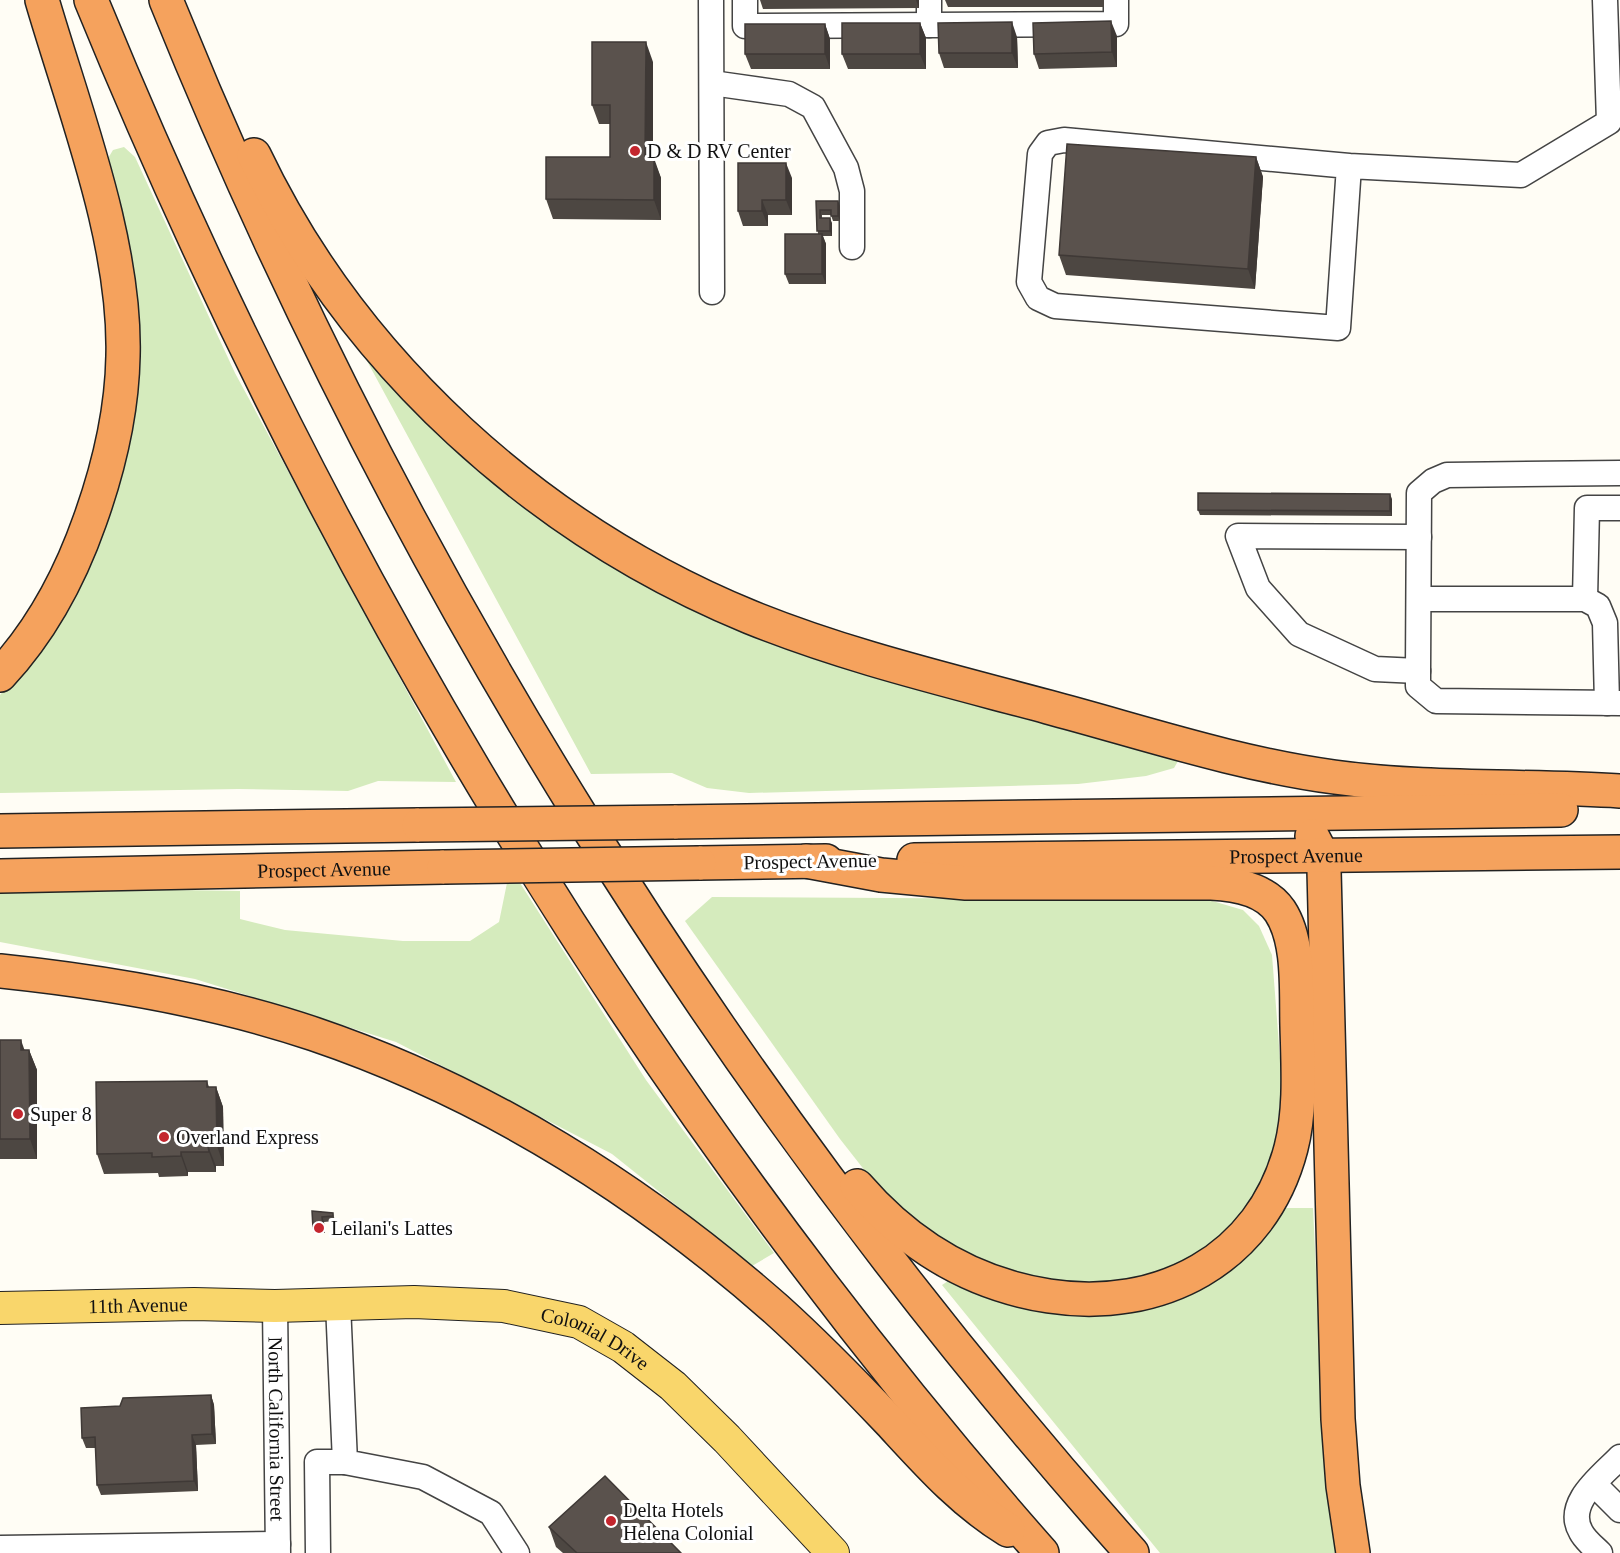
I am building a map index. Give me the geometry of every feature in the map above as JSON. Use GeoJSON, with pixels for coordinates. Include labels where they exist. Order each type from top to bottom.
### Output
{"type":"FeatureCollection","features":[{"type":"Feature","properties":{"kind":"highway"},"geometry":{"type":"LineString","coordinates":[[0,675],[47,614],[78,552],[107,467],[117,422],[122,377],[121,309],[110,241],[100,196],[42,0]]}},
{"type":"Feature","properties":{"kind":"highway"},"geometry":{"type":"LineString","coordinates":[[91,0],[169,182],[268,392],[376,598],[493,798],[610,982],[736,1166],[889,1368],[1039,1550]]}},
{"type":"Feature","properties":{"kind":"highway"},"geometry":{"type":"LineString","coordinates":[[171,11],[193,29],[283,212],[322,274],[372,338],[434,405],[494,460],[547,502],[642,564],[717,602],[819,642],[917,671],[1255,762],[1310,773],[1386,782],[1620,791]]}},
{"type":"Feature","properties":{"kind":"highway"},"geometry":{"type":"LineString","coordinates":[[171,11],[244,187],[277,256],[417,532],[543,754],[698,995],[801,1140],[927,1307],[1024,1428],[1132,1553]]}},
{"type":"Feature","properties":{"kind":"highway","name":"Prospect Avenue"},"geometry":{"type":"LineString","coordinates":[[0,831],[1620,809]]}},
{"type":"Feature","properties":{"kind":"highway"},"geometry":{"type":"LineString","coordinates":[[1259,813],[1283,817],[1300,826],[1314,838],[1323,855],[1337,1293],[1338,1419],[1343,1486],[1353,1553]]}},
{"type":"Feature","properties":{"kind":"highway","name":"Prospect Avenue"},"geometry":{"type":"LineString","coordinates":[[0,876],[806,861],[1620,852]]}},
{"type":"Feature","properties":{"kind":"highway"},"geometry":{"type":"LineString","coordinates":[[698,995],[878,1209],[921,1246],[975,1276],[1013,1288],[1054,1297],[1095,1300],[1133,1296],[1170,1286],[1204,1269],[1235,1244],[1260,1216],[1286,1165],[1294,1131],[1298,1096],[1293,956],[1283,917],[1268,898],[1248,889],[1220,883],[966,883],[881,875],[806,861]]}},
{"type":"Feature","properties":{"kind":"highway"},"geometry":{"type":"LineString","coordinates":[[0,951],[172,984],[240,1004],[399,1067],[483,1107],[564,1151],[641,1201],[715,1257],[798,1329],[963,1499],[985,1516],[1039,1550]]}},
{"type":"Feature","properties":{"kind":"highway"},"geometry":{"type":"LineString","coordinates":[[0,971],[124,988],[234,1012],[312,1033]]}},
{"type":"Feature","properties":{"kind":"main road","name":"Colonial Drive"},"geometry":{"type":"LineString","coordinates":[[275,1306],[414,1302],[504,1306],[579,1322],[622,1347],[674,1386],[727,1439],[833,1553]]}},
{"type":"Feature","properties":{"kind":"main road","name":"11th Avenue"},"geometry":{"type":"LineString","coordinates":[[0,1308],[194,1304],[275,1306]]}},
{"type":"Feature","properties":{"kind":"street"},"geometry":{"type":"LineString","coordinates":[[711,0],[712,292]]}},
{"type":"Feature","properties":{"kind":"street"},"geometry":{"type":"LineString","coordinates":[[745,0],[745,26],[1116,24],[1116,0]]}},
{"type":"Feature","properties":{"kind":"street"},"geometry":{"type":"LineString","coordinates":[[929,0],[929,25]]}},
{"type":"Feature","properties":{"kind":"street"},"geometry":{"type":"LineString","coordinates":[[1349,166],[1338,328],[1055,306],[1038,298],[1029,282],[1040,154],[1048,143],[1064,140],[1349,166],[1521,176],[1609,122],[1605,0]]}},
{"type":"Feature","properties":{"kind":"street"},"geometry":{"type":"LineString","coordinates":[[712,83],[789,94],[813,107],[846,168],[852,191],[852,246]]}},
{"type":"Feature","properties":{"kind":"street"},"geometry":{"type":"LineString","coordinates":[[1419,598],[1585,598],[1598,606],[1605,623],[1613,703],[1436,701],[1418,686],[1419,493],[1432,482],[1447,475],[1620,473]]}},
{"type":"Feature","properties":{"kind":"street"},"geometry":{"type":"LineString","coordinates":[[1585,598],[1587,508],[1620,508]]}},
{"type":"Feature","properties":{"kind":"street"},"geometry":{"type":"LineString","coordinates":[[1418,671],[1375,669],[1299,634],[1257,588],[1238,536],[1419,537]]}},
{"type":"Feature","properties":{"kind":"street"},"geometry":{"type":"LineString","coordinates":[[338,1304],[345,1462]]}},
{"type":"Feature","properties":{"kind":"street","name":"North California Street"},"geometry":{"type":"LineString","coordinates":[[275,1306],[278,1548]]}},
{"type":"Feature","properties":{"kind":"street"},"geometry":{"type":"LineString","coordinates":[[1600,1553],[1582,1534],[1578,1525],[1577,1512],[1582,1497],[1620,1457]]}},
{"type":"Feature","properties":{"kind":"street"},"geometry":{"type":"LineString","coordinates":[[318,1553],[317,1462],[345,1462],[423,1477],[491,1513],[517,1553]]}},
{"type":"Feature","properties":{"kind":"street"},"geometry":{"type":"LineString","coordinates":[[1594,1484],[1620,1510]]}},
{"type":"Feature","properties":{"kind":"street"},"geometry":{"type":"LineString","coordinates":[[0,1548],[278,1548]]}},
{"type":"Feature","properties":{"kind":"green space"},"geometry":{"type":"Polygon","coordinates":[[[124,147],[135,157],[235,373],[456,782],[378,781],[348,791],[238,789],[0,793],[0,695],[68,612],[90,563],[116,491],[107,160],[113,150],[124,147]]]}},
{"type":"Feature","properties":{"kind":"green space"},"geometry":{"type":"Polygon","coordinates":[[[354,337],[393,385],[476,470],[581,542],[747,634],[868,675],[1181,756],[1174,768],[1146,776],[1078,784],[749,793],[707,788],[672,773],[591,774],[354,337]]]}},
{"type":"Feature","properties":{"kind":"green space"},"geometry":{"type":"Polygon","coordinates":[[[507,883],[520,883],[646,1080],[774,1253],[752,1266],[612,1154],[396,1042],[195,979],[0,942],[0,891],[113,889],[240,891],[240,919],[285,930],[403,941],[470,941],[499,922],[507,883]]]}},
{"type":"Feature","properties":{"kind":"green space"},"geometry":{"type":"Polygon","coordinates":[[[712,897],[1209,900],[1243,910],[1259,926],[1272,955],[1282,1084],[1276,1139],[1268,1176],[1236,1221],[1198,1260],[1106,1286],[1035,1279],[969,1260],[891,1204],[840,1139],[685,921],[712,897]]]}},
{"type":"Feature","properties":{"kind":"green space"},"geometry":{"type":"Polygon","coordinates":[[[1278,1208],[1313,1208],[1321,1372],[1343,1553],[1160,1553],[942,1285],[951,1279],[1103,1312],[1278,1208]]]}},
{"type":"Feature","properties":{"kind":"building"},"geometry":{"type":"Polygon","coordinates":[[[1111,21],[1112,52],[1034,54],[1033,23],[1111,21]]]}},
{"type":"Feature","properties":{"kind":"building"},"geometry":{"type":"Polygon","coordinates":[[[1012,22],[1012,53],[939,53],[938,23],[1012,22]]]}},
{"type":"Feature","properties":{"kind":"building"},"geometry":{"type":"Polygon","coordinates":[[[842,23],[920,23],[920,54],[842,54],[842,23]]]}},
{"type":"Feature","properties":{"kind":"building"},"geometry":{"type":"Polygon","coordinates":[[[745,24],[825,24],[825,54],[745,54],[745,24]]]}},
{"type":"Feature","properties":{"kind":"building","name":"D & D RV Center"},"geometry":{"type":"Polygon","coordinates":[[[592,42],[646,42],[645,158],[654,158],[654,200],[546,199],[546,157],[610,157],[610,105],[592,105],[592,42]]]}},
{"type":"Feature","properties":{"kind":"building"},"geometry":{"type":"Polygon","coordinates":[[[1067,144],[1256,157],[1248,269],[1059,255],[1067,144]]]}},
{"type":"Feature","properties":{"kind":"building"},"geometry":{"type":"Polygon","coordinates":[[[738,163],[786,163],[786,200],[762,200],[762,211],[738,211],[738,163]]]}},
{"type":"Feature","properties":{"kind":"building"},"geometry":{"type":"Polygon","coordinates":[[[816,201],[838,201],[838,216],[831,216],[831,210],[820,210],[820,218],[830,218],[830,231],[817,231],[816,201]]]}},
{"type":"Feature","properties":{"kind":"building"},"geometry":{"type":"Polygon","coordinates":[[[785,234],[822,234],[822,274],[785,274],[785,234]]]}},
{"type":"Feature","properties":{"kind":"building"},"geometry":{"type":"Polygon","coordinates":[[[1198,493],[1390,494],[1390,511],[1198,510],[1198,493]]]}},
{"type":"Feature","properties":{"kind":"building","name":"Super 8"},"geometry":{"type":"Polygon","coordinates":[[[0,1040],[21,1040],[21,1050],[29,1050],[30,1139],[0,1139],[0,1040]]]}},
{"type":"Feature","properties":{"kind":"building","name":"Overland Express"},"geometry":{"type":"Polygon","coordinates":[[[207,1081],[207,1087],[216,1087],[217,1146],[208,1146],[209,1152],[181,1152],[181,1156],[152,1157],[152,1153],[97,1154],[96,1082],[207,1081]]]}},
{"type":"Feature","properties":{"kind":"building"},"geometry":{"type":"Polygon","coordinates":[[[312,1211],[333,1213],[333,1216],[322,1217],[323,1228],[313,1228],[312,1211]]]}},
{"type":"Feature","properties":{"kind":"building"},"geometry":{"type":"Polygon","coordinates":[[[211,1395],[212,1434],[192,1435],[194,1481],[97,1485],[95,1437],[82,1438],[81,1408],[120,1406],[123,1398],[211,1395]]]}},
{"type":"Feature","properties":{"kind":"building"},"geometry":{"type":"Polygon","coordinates":[[[605,1476],[681,1553],[577,1553],[549,1527],[605,1476]]]}},
{"type":"Feature","properties":{"kind":"place","name":"D & D RV Center"},"geometry":{"type":"Point","coordinates":[635,151]}},
{"type":"Feature","properties":{"kind":"place","name":"Super 8"},"geometry":{"type":"Point","coordinates":[18,1114]}},
{"type":"Feature","properties":{"kind":"place","name":"Overland Express"},"geometry":{"type":"Point","coordinates":[164,1137]}},
{"type":"Feature","properties":{"kind":"place","name":"Leilani's Lattes"},"geometry":{"type":"Point","coordinates":[319,1228]}},
{"type":"Feature","properties":{"kind":"place","name":"Delta Hotels Helena Colonial"},"geometry":{"type":"Point","coordinates":[611,1521]}}]}
